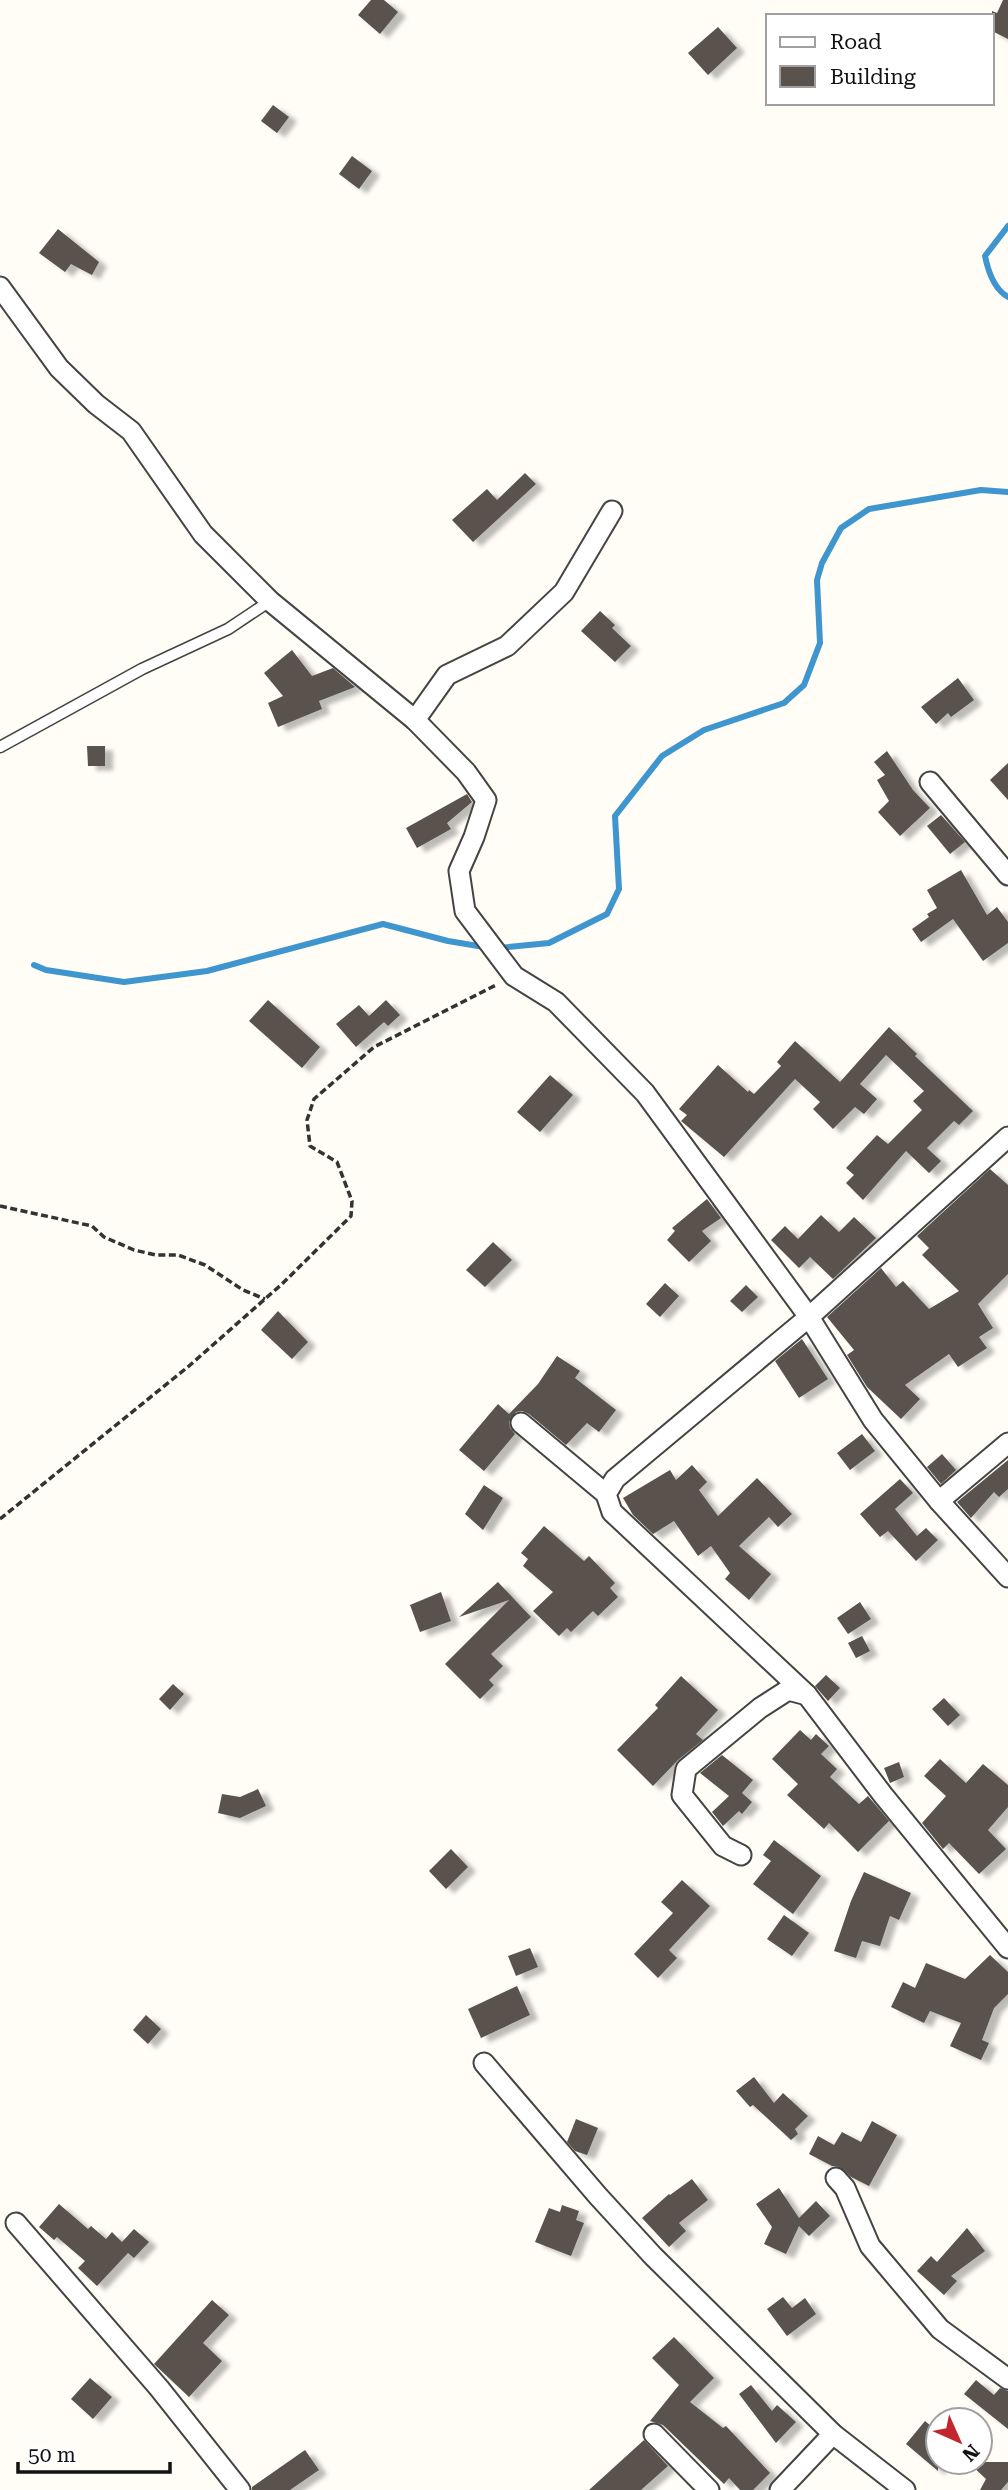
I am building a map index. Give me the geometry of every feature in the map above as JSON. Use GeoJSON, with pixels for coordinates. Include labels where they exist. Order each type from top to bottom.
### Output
{"type":"FeatureCollection","features":[{"type":"Feature","properties":{"kind":"street"},"geometry":{"type":"LineString","coordinates":[[0,287],[59,368],[96,404],[131,431],[203,534],[270,601],[415,720],[466,772],[486,800],[459,871],[465,911],[514,976],[556,1002],[645,1093],[808,1317],[873,1420],[939,1501],[1008,1577]]}},
{"type":"Feature","properties":{"kind":"street"},"geometry":{"type":"LineString","coordinates":[[415,720],[447,675],[507,646],[564,592],[612,511]]}},
{"type":"Feature","properties":{"kind":"street"},"geometry":{"type":"LineString","coordinates":[[930,782],[1008,875]]}},
{"type":"Feature","properties":{"kind":"street"},"geometry":{"type":"LineString","coordinates":[[606,1494],[615,1479],[808,1317],[1008,1137]]}},
{"type":"Feature","properties":{"kind":"street"},"geometry":{"type":"LineString","coordinates":[[522,1423],[606,1494],[612,1512],[807,1695],[1008,1948]]}},
{"type":"Feature","properties":{"kind":"street"},"geometry":{"type":"LineString","coordinates":[[939,1501],[1008,1443]]}},
{"type":"Feature","properties":{"kind":"street"},"geometry":{"type":"LineString","coordinates":[[741,1854],[723,1846],[682,1795],[686,1769],[760,1708],[788,1690],[807,1695]]}},
{"type":"Feature","properties":{"kind":"street"},"geometry":{"type":"LineString","coordinates":[[484,2063],[653,2256],[833,2434],[905,2490]]}},
{"type":"Feature","properties":{"kind":"street"},"geometry":{"type":"LineString","coordinates":[[836,2178],[845,2188],[870,2246],[933,2321],[1008,2379]]}},
{"type":"Feature","properties":{"kind":"street"},"geometry":{"type":"LineString","coordinates":[[16,2223],[159,2388],[240,2490]]}},
{"type":"Feature","properties":{"kind":"street"},"geometry":{"type":"LineString","coordinates":[[654,2434],[709,2490]]}},
{"type":"Feature","properties":{"kind":"street"},"geometry":{"type":"LineString","coordinates":[[780,2490],[833,2434]]}},
{"type":"Feature","properties":{"kind":"lane"},"geometry":{"type":"LineString","coordinates":[[0,747],[142,669],[228,629],[270,601]]}},
{"type":"Feature","properties":{"kind":"path"},"geometry":{"type":"LineString","coordinates":[[0,1519],[189,1366],[265,1299],[351,1216],[352,1201],[337,1162],[310,1146],[307,1120],[314,1099],[374,1047],[514,976]]}},
{"type":"Feature","properties":{"kind":"path"},"geometry":{"type":"LineString","coordinates":[[0,1206],[92,1226],[104,1237],[134,1250],[156,1255],[178,1255],[205,1265],[243,1290],[265,1299]]}},
{"type":"Feature","properties":{"kind":"building"},"geometry":{"type":"Polygon","coordinates":[[[371,0],[384,0],[398,12],[380,34],[358,15],[371,0]]]}},
{"type":"Feature","properties":{"kind":"building"},"geometry":{"type":"Polygon","coordinates":[[[1003,0],[1008,0],[1008,39],[994,32],[992,11],[997,13],[1003,0]]]}},
{"type":"Feature","properties":{"kind":"building"},"geometry":{"type":"Polygon","coordinates":[[[718,27],[737,48],[708,75],[688,53],[718,27]]]}},
{"type":"Feature","properties":{"kind":"building"},"geometry":{"type":"Polygon","coordinates":[[[273,105],[289,117],[277,133],[261,121],[273,105]]]}},
{"type":"Feature","properties":{"kind":"building"},"geometry":{"type":"Polygon","coordinates":[[[352,156],[372,171],[359,189],[339,174],[352,156]]]}},
{"type":"Feature","properties":{"kind":"building"},"geometry":{"type":"Polygon","coordinates":[[[58,229],[99,262],[92,275],[71,264],[65,272],[39,253],[58,229]]]}},
{"type":"Feature","properties":{"kind":"building"},"geometry":{"type":"Polygon","coordinates":[[[525,473],[536,484],[473,542],[452,520],[487,489],[497,500],[525,473]]]}},
{"type":"Feature","properties":{"kind":"building"},"geometry":{"type":"Polygon","coordinates":[[[600,611],[615,625],[612,628],[631,646],[615,662],[581,631],[600,611]]]}},
{"type":"Feature","properties":{"kind":"building"},"geometry":{"type":"Polygon","coordinates":[[[292,650],[312,676],[333,668],[355,687],[319,701],[322,709],[278,727],[268,703],[283,696],[264,673],[292,650]]]}},
{"type":"Feature","properties":{"kind":"building"},"geometry":{"type":"Polygon","coordinates":[[[958,678],[974,700],[951,717],[948,713],[936,724],[921,707],[958,678]]]}},
{"type":"Feature","properties":{"kind":"building"},"geometry":{"type":"Polygon","coordinates":[[[87,746],[105,746],[105,766],[88,766],[87,746]]]}},
{"type":"Feature","properties":{"kind":"building"},"geometry":{"type":"Polygon","coordinates":[[[887,751],[913,790],[930,808],[900,836],[878,812],[889,801],[877,780],[885,775],[874,762],[887,751]]]}},
{"type":"Feature","properties":{"kind":"building"},"geometry":{"type":"Polygon","coordinates":[[[1008,763],[1008,800],[990,780],[1008,763]]]}},
{"type":"Feature","properties":{"kind":"building"},"geometry":{"type":"Polygon","coordinates":[[[467,794],[472,802],[447,823],[451,829],[417,848],[406,828],[467,794]]]}},
{"type":"Feature","properties":{"kind":"building"},"geometry":{"type":"Polygon","coordinates":[[[941,815],[965,842],[950,854],[927,826],[941,815]]]}},
{"type":"Feature","properties":{"kind":"building"},"geometry":{"type":"Polygon","coordinates":[[[961,870],[987,915],[997,907],[1008,922],[1008,943],[983,961],[953,919],[921,942],[912,929],[937,908],[927,890],[961,870]]]}},
{"type":"Feature","properties":{"kind":"building"},"geometry":{"type":"Polygon","coordinates":[[[268,1000],[320,1047],[302,1068],[249,1021],[268,1000]]]}},
{"type":"Feature","properties":{"kind":"building"},"geometry":{"type":"Polygon","coordinates":[[[386,1000],[400,1015],[388,1026],[384,1022],[356,1047],[336,1024],[359,1005],[369,1016],[386,1000]]]}},
{"type":"Feature","properties":{"kind":"building"},"geometry":{"type":"Polygon","coordinates":[[[889,1027],[917,1054],[915,1056],[973,1111],[959,1125],[954,1121],[927,1148],[941,1161],[929,1173],[906,1151],[863,1200],[846,1183],[854,1175],[846,1168],[877,1135],[888,1144],[922,1110],[913,1101],[924,1091],[886,1055],[860,1084],[877,1099],[864,1114],[855,1107],[833,1129],[813,1109],[820,1102],[795,1079],[724,1157],[681,1121],[687,1115],[679,1109],[718,1065],[748,1092],[749,1090],[754,1094],[781,1066],[777,1062],[795,1041],[840,1082],[889,1027]]]}},
{"type":"Feature","properties":{"kind":"building"},"geometry":{"type":"Polygon","coordinates":[[[550,1075],[573,1095],[540,1132],[517,1112],[550,1075]]]}},
{"type":"Feature","properties":{"kind":"building"},"geometry":{"type":"Polygon","coordinates":[[[990,1169],[1008,1185],[1008,1274],[978,1304],[993,1328],[979,1337],[987,1348],[958,1367],[949,1354],[905,1385],[920,1399],[901,1419],[867,1387],[847,1355],[854,1350],[827,1317],[881,1268],[896,1287],[903,1281],[929,1309],[959,1291],[922,1255],[929,1248],[917,1236],[990,1169]]]}},
{"type":"Feature","properties":{"kind":"building"},"geometry":{"type":"Polygon","coordinates":[[[707,1199],[721,1218],[702,1231],[711,1241],[689,1262],[667,1240],[675,1231],[672,1228],[707,1199]]]}},
{"type":"Feature","properties":{"kind":"building"},"geometry":{"type":"Polygon","coordinates":[[[821,1215],[839,1232],[854,1217],[876,1238],[833,1279],[810,1257],[799,1268],[771,1240],[785,1226],[798,1239],[821,1215]]]}},
{"type":"Feature","properties":{"kind":"building"},"geometry":{"type":"Polygon","coordinates":[[[493,1242],[512,1260],[485,1287],[466,1270],[493,1242]]]}},
{"type":"Feature","properties":{"kind":"building"},"geometry":{"type":"Polygon","coordinates":[[[665,1283],[679,1296],[660,1317],[646,1304],[665,1283]]]}},
{"type":"Feature","properties":{"kind":"building"},"geometry":{"type":"Polygon","coordinates":[[[746,1285],[758,1297],[742,1312],[730,1301],[746,1285]]]}},
{"type":"Feature","properties":{"kind":"building"},"geometry":{"type":"Polygon","coordinates":[[[278,1311],[308,1342],[292,1359],[261,1330],[278,1311]]]}},
{"type":"Feature","properties":{"kind":"building"},"geometry":{"type":"Polygon","coordinates":[[[802,1339],[828,1379],[799,1398],[775,1361],[802,1339]]]}},
{"type":"Feature","properties":{"kind":"building"},"geometry":{"type":"Polygon","coordinates":[[[557,1356],[580,1371],[575,1378],[616,1410],[599,1432],[587,1423],[566,1445],[529,1414],[516,1412],[509,1422],[515,1434],[484,1471],[459,1450],[498,1404],[509,1414],[538,1384],[557,1356]]]}},
{"type":"Feature","properties":{"kind":"building"},"geometry":{"type":"Polygon","coordinates":[[[862,1434],[875,1451],[850,1470],[837,1453],[862,1434]]]}},
{"type":"Feature","properties":{"kind":"building"},"geometry":{"type":"Polygon","coordinates":[[[942,1454],[956,1470],[941,1484],[927,1467],[942,1454]]]}},
{"type":"Feature","properties":{"kind":"building"},"geometry":{"type":"Polygon","coordinates":[[[1008,1460],[1008,1489],[999,1497],[994,1492],[971,1518],[957,1502],[1008,1460]]]}},
{"type":"Feature","properties":{"kind":"building"},"geometry":{"type":"Polygon","coordinates":[[[692,1465],[707,1482],[699,1490],[718,1516],[757,1478],[792,1514],[778,1527],[769,1517],[739,1546],[771,1574],[749,1600],[725,1579],[730,1573],[711,1546],[698,1556],[674,1521],[653,1534],[633,1515],[623,1498],[670,1470],[676,1480],[692,1465]]]}},
{"type":"Feature","properties":{"kind":"building"},"geometry":{"type":"Polygon","coordinates":[[[900,1479],[913,1493],[895,1509],[917,1536],[926,1528],[938,1540],[916,1561],[888,1531],[880,1537],[860,1514],[900,1479]]]}},
{"type":"Feature","properties":{"kind":"building"},"geometry":{"type":"Polygon","coordinates":[[[484,1485],[503,1498],[483,1530],[465,1514],[484,1485]]]}},
{"type":"Feature","properties":{"kind":"building"},"geometry":{"type":"Polygon","coordinates":[[[544,1526],[584,1561],[589,1556],[615,1583],[610,1588],[618,1597],[598,1616],[593,1611],[571,1632],[567,1628],[559,1636],[533,1611],[553,1592],[523,1566],[528,1559],[521,1553],[544,1526]]]}},
{"type":"Feature","properties":{"kind":"building"},"geometry":{"type":"Polygon","coordinates":[[[498,1582],[531,1617],[491,1654],[503,1666],[489,1680],[494,1685],[480,1699],[445,1664],[509,1600],[459,1617],[498,1582]]]}},
{"type":"Feature","properties":{"kind":"building"},"geometry":{"type":"Polygon","coordinates":[[[441,1592],[451,1621],[420,1632],[410,1605],[441,1592]]]}},
{"type":"Feature","properties":{"kind":"building"},"geometry":{"type":"Polygon","coordinates":[[[860,1602],[871,1619],[848,1634],[837,1618],[860,1602]]]}},
{"type":"Feature","properties":{"kind":"building"},"geometry":{"type":"Polygon","coordinates":[[[862,1636],[870,1651],[856,1658],[848,1643],[862,1636]]]}},
{"type":"Feature","properties":{"kind":"building"},"geometry":{"type":"Polygon","coordinates":[[[826,1675],[840,1688],[828,1701],[815,1686],[826,1675]]]}},
{"type":"Feature","properties":{"kind":"building"},"geometry":{"type":"Polygon","coordinates":[[[681,1676],[718,1710],[696,1734],[703,1740],[678,1760],[653,1786],[617,1750],[658,1708],[655,1705],[681,1676]]]}},
{"type":"Feature","properties":{"kind":"building"},"geometry":{"type":"Polygon","coordinates":[[[173,1684],[184,1694],[170,1710],[159,1699],[173,1684]]]}},
{"type":"Feature","properties":{"kind":"building"},"geometry":{"type":"Polygon","coordinates":[[[944,1698],[960,1715],[948,1726],[932,1709],[944,1698]]]}},
{"type":"Feature","properties":{"kind":"building"},"geometry":{"type":"Polygon","coordinates":[[[800,1730],[811,1740],[816,1734],[829,1746],[821,1754],[837,1769],[830,1777],[859,1804],[868,1796],[889,1821],[858,1852],[829,1823],[824,1829],[787,1795],[798,1784],[772,1759],[800,1730]]]}},
{"type":"Feature","properties":{"kind":"building"},"geometry":{"type":"Polygon","coordinates":[[[722,1755],[753,1780],[742,1793],[752,1802],[742,1814],[739,1811],[723,1826],[712,1812],[729,1796],[700,1773],[722,1755]]]}},
{"type":"Feature","properties":{"kind":"building"},"geometry":{"type":"Polygon","coordinates":[[[940,1759],[966,1783],[983,1764],[1008,1785],[1008,1807],[988,1830],[1006,1849],[979,1874],[949,1843],[943,1849],[922,1823],[946,1796],[924,1776],[940,1759]]]}},
{"type":"Feature","properties":{"kind":"building"},"geometry":{"type":"Polygon","coordinates":[[[899,1762],[904,1777],[890,1783],[884,1768],[899,1762]]]}},
{"type":"Feature","properties":{"kind":"building"},"geometry":{"type":"Polygon","coordinates":[[[258,1789],[266,1806],[240,1818],[218,1813],[222,1794],[240,1797],[258,1789]]]}},
{"type":"Feature","properties":{"kind":"building"},"geometry":{"type":"Polygon","coordinates":[[[774,1840],[821,1876],[793,1914],[753,1884],[771,1861],[763,1855],[774,1840]]]}},
{"type":"Feature","properties":{"kind":"building"},"geometry":{"type":"Polygon","coordinates":[[[451,1849],[468,1867],[446,1889],[429,1871],[451,1849]]]}},
{"type":"Feature","properties":{"kind":"building"},"geometry":{"type":"Polygon","coordinates":[[[864,1872],[911,1893],[899,1920],[890,1916],[880,1946],[862,1941],[856,1958],[834,1951],[864,1872]]]}},
{"type":"Feature","properties":{"kind":"building"},"geometry":{"type":"Polygon","coordinates":[[[682,1880],[710,1906],[669,1950],[677,1958],[658,1978],[634,1954],[673,1913],[661,1902],[682,1880]]]}},
{"type":"Feature","properties":{"kind":"building"},"geometry":{"type":"Polygon","coordinates":[[[784,1915],[809,1933],[792,1956],[767,1939],[784,1915]]]}},
{"type":"Feature","properties":{"kind":"building"},"geometry":{"type":"Polygon","coordinates":[[[530,1948],[538,1967],[516,1976],[508,1956],[530,1948]]]}},
{"type":"Feature","properties":{"kind":"building"},"geometry":{"type":"Polygon","coordinates":[[[990,1955],[1008,1972],[1008,1994],[994,2008],[982,2040],[989,2043],[981,2060],[950,2046],[961,2023],[930,2011],[924,2023],[891,2007],[903,1982],[915,1988],[926,1963],[965,1979],[990,1955]]]}},
{"type":"Feature","properties":{"kind":"building"},"geometry":{"type":"Polygon","coordinates":[[[517,1986],[530,2015],[481,2038],[468,2009],[517,1986]]]}},
{"type":"Feature","properties":{"kind":"building"},"geometry":{"type":"Polygon","coordinates":[[[146,2015],[161,2029],[148,2044],[133,2030],[146,2015]]]}},
{"type":"Feature","properties":{"kind":"building"},"geometry":{"type":"Polygon","coordinates":[[[754,2077],[774,2103],[783,2093],[808,2116],[795,2129],[798,2134],[791,2140],[753,2105],[750,2107],[736,2091],[754,2077]]]}},
{"type":"Feature","properties":{"kind":"building"},"geometry":{"type":"Polygon","coordinates":[[[576,2119],[598,2128],[587,2155],[575,2151],[567,2142],[576,2119]]]}},
{"type":"Feature","properties":{"kind":"building"},"geometry":{"type":"Polygon","coordinates":[[[872,2121],[897,2135],[869,2186],[851,2177],[840,2167],[832,2166],[809,2154],[818,2136],[834,2145],[842,2132],[861,2142],[872,2121]]]}},
{"type":"Feature","properties":{"kind":"building"},"geometry":{"type":"Polygon","coordinates":[[[692,2179],[708,2200],[679,2223],[686,2231],[669,2247],[642,2218],[669,2194],[692,2179]]]}},
{"type":"Feature","properties":{"kind":"building"},"geometry":{"type":"Polygon","coordinates":[[[779,2188],[799,2218],[816,2201],[830,2216],[809,2236],[799,2226],[786,2254],[764,2244],[772,2227],[756,2204],[779,2188]]]}},
{"type":"Feature","properties":{"kind":"building"},"geometry":{"type":"Polygon","coordinates":[[[59,2204],[88,2229],[91,2226],[106,2239],[112,2232],[122,2242],[134,2229],[149,2242],[134,2258],[128,2253],[97,2286],[78,2268],[85,2261],[57,2237],[54,2240],[39,2227],[59,2204]]]}},
{"type":"Feature","properties":{"kind":"building"},"geometry":{"type":"Polygon","coordinates":[[[562,2205],[579,2211],[576,2220],[584,2223],[571,2256],[535,2242],[549,2208],[560,2212],[562,2205]]]}},
{"type":"Feature","properties":{"kind":"building"},"geometry":{"type":"Polygon","coordinates":[[[967,2228],[985,2251],[951,2276],[957,2281],[944,2295],[917,2271],[931,2256],[937,2262],[967,2228]]]}},
{"type":"Feature","properties":{"kind":"building"},"geometry":{"type":"Polygon","coordinates":[[[783,2297],[792,2308],[805,2298],[816,2314],[787,2336],[767,2309],[783,2297]]]}},
{"type":"Feature","properties":{"kind":"building"},"geometry":{"type":"Polygon","coordinates":[[[212,2300],[229,2315],[203,2343],[222,2361],[189,2397],[154,2364],[212,2300]]]}},
{"type":"Feature","properties":{"kind":"building"},"geometry":{"type":"Polygon","coordinates":[[[674,2337],[714,2378],[690,2402],[723,2428],[726,2426],[770,2473],[753,2490],[740,2490],[729,2478],[724,2484],[663,2425],[650,2421],[679,2385],[652,2358],[674,2337]]]}},
{"type":"Feature","properties":{"kind":"building"},"geometry":{"type":"Polygon","coordinates":[[[90,2378],[112,2397],[93,2419],[71,2399],[90,2378]]]}},
{"type":"Feature","properties":{"kind":"building"},"geometry":{"type":"Polygon","coordinates":[[[976,2380],[994,2395],[1000,2388],[1008,2391],[1008,2429],[994,2418],[994,2406],[979,2406],[964,2394],[976,2380]]]}},
{"type":"Feature","properties":{"kind":"building"},"geometry":{"type":"Polygon","coordinates":[[[751,2385],[772,2411],[777,2405],[796,2422],[776,2443],[739,2394],[751,2385]]]}},
{"type":"Feature","properties":{"kind":"building"},"geometry":{"type":"Polygon","coordinates":[[[924,2422],[924,2459],[906,2444],[924,2422]]]}},
{"type":"Feature","properties":{"kind":"building"},"geometry":{"type":"Polygon","coordinates":[[[644,2440],[668,2466],[641,2490],[589,2490],[644,2440]]]}},
{"type":"Feature","properties":{"kind":"building"},"geometry":{"type":"Polygon","coordinates":[[[305,2450],[319,2470],[290,2490],[252,2490],[252,2487],[305,2450]]]}},
{"type":"Feature","properties":{"kind":"building"},"geometry":{"type":"Polygon","coordinates":[[[994,2462],[1008,2462],[1008,2482],[1001,2490],[980,2490],[986,2479],[983,2476],[994,2476],[994,2462]]]}},
{"type":"Feature","properties":{"kind":"waterway"},"geometry":{"type":"LineString","coordinates":[[1008,226],[985,256],[995,284],[1008,297]]}},
{"type":"Feature","properties":{"kind":"waterway"},"geometry":{"type":"LineString","coordinates":[[499,948],[549,943],[607,914],[619,889],[615,816],[662,756],[704,730],[784,703],[804,685],[820,643],[817,580],[822,563],[841,528],[869,509],[981,490],[1008,492]]}},
{"type":"Feature","properties":{"kind":"waterway"},"geometry":{"type":"LineString","coordinates":[[34,965],[46,970],[124,982],[207,971],[383,924],[448,941],[484,947]]}}]}
